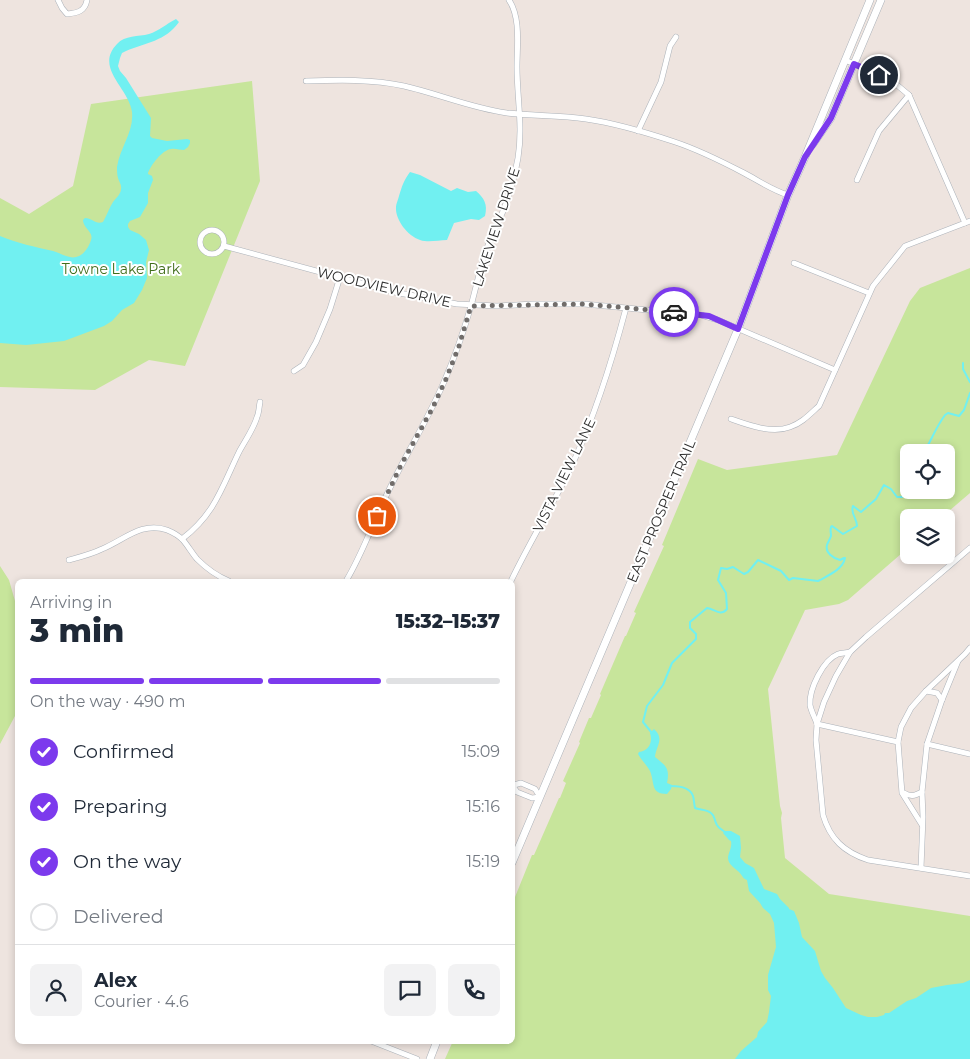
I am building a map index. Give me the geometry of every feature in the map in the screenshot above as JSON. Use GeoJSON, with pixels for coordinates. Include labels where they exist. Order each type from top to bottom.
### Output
{"type":"FeatureCollection","features":[{"type":"Feature","properties":{"kind":"main road","name":"EAST PROSPER TRAIL"},"geometry":{"type":"LineString","coordinates":[[515,856],[738,329],[788,195],[870,0]]}},
{"type":"Feature","properties":{"kind":"main road","name":"EAST PROSPER TRAIL"},"geometry":{"type":"LineString","coordinates":[[805,157],[831,118],[881,0]]}},
{"type":"Feature","properties":{"kind":"main road"},"geometry":{"type":"LineString","coordinates":[[430,1059],[436,1044]]}},
{"type":"Feature","properties":{"kind":"street"},"geometry":{"type":"LineString","coordinates":[[58,0],[68,14],[80,12],[85,8],[87,0]]}},
{"type":"Feature","properties":{"kind":"street","name":"LAKEVIEW DRIVE"},"geometry":{"type":"LineString","coordinates":[[347,579],[360,556],[387,492],[446,379],[459,346],[486,249],[504,209],[513,182],[520,140],[520,114],[516,22],[513,7],[509,0]]}},
{"type":"Feature","properties":{"kind":"street"},"geometry":{"type":"LineString","coordinates":[[638,131],[660,82],[670,46],[676,37]]}},
{"type":"Feature","properties":{"kind":"street"},"geometry":{"type":"LineString","coordinates":[[731,419],[756,428],[773,429],[789,428],[806,418],[819,406],[873,286],[905,246],[968,222],[909,95],[891,80],[844,60]]}},
{"type":"Feature","properties":{"kind":"street"},"geometry":{"type":"LineString","coordinates":[[306,81],[344,80],[402,86],[430,92],[478,108],[506,113],[585,119],[638,131],[700,151],[770,188],[788,195]]}},
{"type":"Feature","properties":{"kind":"street"},"geometry":{"type":"LineString","coordinates":[[857,180],[879,130],[909,95]]}},
{"type":"Feature","properties":{"kind":"street"},"geometry":{"type":"LineString","coordinates":[[208,231],[218,231],[224,237],[224,246],[218,252],[210,254],[202,248],[201,238],[208,231]]}},
{"type":"Feature","properties":{"kind":"street","name":"WOODVIEW DRIVE"},"geometry":{"type":"LineString","coordinates":[[224,246],[394,292],[457,304],[471,306],[584,304],[702,315],[835,370]]}},
{"type":"Feature","properties":{"kind":"street"},"geometry":{"type":"LineString","coordinates":[[794,263],[869,294]]}},
{"type":"Feature","properties":{"kind":"street"},"geometry":{"type":"LineString","coordinates":[[294,371],[303,365],[316,342],[330,309],[340,277]]}},
{"type":"Feature","properties":{"kind":"street","name":"VISTA VIEW LANE"},"geometry":{"type":"LineString","coordinates":[[513,579],[528,546],[572,465],[585,435],[610,369],[626,308]]}},
{"type":"Feature","properties":{"kind":"street"},"geometry":{"type":"LineString","coordinates":[[182,539],[197,527],[218,499],[258,417],[260,402]]}},
{"type":"Feature","properties":{"kind":"street"},"geometry":{"type":"LineString","coordinates":[[69,560],[102,549],[132,532],[153,527],[165,530],[182,539],[206,567],[225,579]]}},
{"type":"Feature","properties":{"kind":"street"},"geometry":{"type":"LineString","coordinates":[[970,549],[850,652],[824,702],[817,724],[816,740],[823,815],[826,826],[842,847],[854,855],[868,860],[970,876]]}},
{"type":"Feature","properties":{"kind":"street"},"geometry":{"type":"LineString","coordinates":[[922,826],[902,793],[898,742],[901,727],[911,708],[970,648]]}},
{"type":"Feature","properties":{"kind":"street"},"geometry":{"type":"LineString","coordinates":[[817,724],[810,706],[811,694],[818,676],[829,660],[838,654],[850,652]]}},
{"type":"Feature","properties":{"kind":"street"},"geometry":{"type":"LineString","coordinates":[[921,868],[922,792],[927,744],[958,661]]}},
{"type":"Feature","properties":{"kind":"street"},"geometry":{"type":"LineString","coordinates":[[926,691],[937,693],[942,700]]}},
{"type":"Feature","properties":{"kind":"street"},"geometry":{"type":"LineString","coordinates":[[817,724],[898,742]]}},
{"type":"Feature","properties":{"kind":"street"},"geometry":{"type":"LineString","coordinates":[[927,744],[970,754]]}},
{"type":"Feature","properties":{"kind":"street"},"geometry":{"type":"LineString","coordinates":[[515,784],[521,783],[535,789],[540,797],[532,798],[517,792],[515,788]]}},
{"type":"Feature","properties":{"kind":"street"},"geometry":{"type":"LineString","coordinates":[[902,793],[913,796],[922,792]]}},
{"type":"Feature","properties":{"kind":"street"},"geometry":{"type":"LineString","coordinates":[[379,1044],[417,1059]]}},
{"type":"Feature","properties":{"kind":"green space","name":"Towne Lake Park"},"geometry":{"type":"Polygon","coordinates":[[[252,81],[260,181],[185,366],[149,360],[95,390],[0,387],[0,198],[29,214],[73,186],[91,104],[252,81]]]}},
{"type":"Feature","properties":{"kind":"green space"},"geometry":{"type":"Polygon","coordinates":[[[970,268],[970,493],[951,509],[900,509],[900,555],[848,600],[839,604],[805,610],[768,689],[782,813],[785,858],[829,894],[970,916],[970,1059],[445,1059],[452,1044],[515,1044],[515,897],[532,855],[534,855],[560,798],[566,783],[563,781],[636,613],[634,612],[664,546],[662,545],[698,459],[727,470],[837,455],[910,301],[920,288],[970,268]]]}},
{"type":"Feature","properties":{"kind":"green space"},"geometry":{"type":"Polygon","coordinates":[[[0,566],[9,580],[15,601],[15,716],[0,744],[0,566]]]}},
{"type":"Feature","properties":{"kind":"water"},"geometry":{"type":"Polygon","coordinates":[[[176,19],[179,22],[162,37],[122,53],[118,66],[151,118],[150,136],[167,141],[190,140],[188,147],[184,150],[168,150],[154,162],[148,173],[152,176],[153,180],[148,193],[148,203],[140,217],[130,221],[128,224],[130,230],[146,240],[149,250],[146,262],[147,278],[142,290],[134,303],[122,310],[112,321],[104,326],[64,341],[26,345],[0,343],[0,236],[70,257],[79,256],[85,251],[92,237],[83,220],[85,218],[98,223],[103,222],[120,193],[121,186],[117,167],[132,119],[130,103],[111,70],[109,61],[111,53],[120,41],[153,33],[176,19]]]}},
{"type":"Feature","properties":{"kind":"water"},"geometry":{"type":"Polygon","coordinates":[[[410,172],[451,191],[457,188],[468,192],[476,191],[485,202],[485,216],[479,220],[471,219],[454,223],[447,240],[427,241],[415,238],[403,227],[396,212],[401,189],[410,172]]]}},
{"type":"Feature","properties":{"kind":"water"},"geometry":{"type":"Polygon","coordinates":[[[654,729],[659,736],[655,757],[666,768],[668,774],[667,783],[672,785],[667,794],[662,794],[655,790],[650,771],[638,754],[648,748],[651,740],[650,733],[654,729]]]}},
{"type":"Feature","properties":{"kind":"water"},"geometry":{"type":"Polygon","coordinates":[[[731,831],[740,836],[740,857],[745,863],[754,868],[764,889],[777,894],[789,909],[794,911],[802,937],[815,951],[821,971],[846,1008],[861,1015],[877,1017],[889,1013],[931,988],[963,983],[970,980],[970,1059],[735,1059],[757,1037],[758,1032],[767,1022],[771,996],[768,990],[768,975],[776,947],[774,923],[770,914],[749,891],[747,880],[728,860],[731,841],[723,833],[731,831]]]}},
{"type":"Feature","properties":{"kind":"waterway"},"geometry":{"type":"LineString","coordinates":[[963,363],[963,369],[970,382]]}},
{"type":"Feature","properties":{"kind":"waterway"},"geometry":{"type":"LineString","coordinates":[[928,444],[945,415],[948,413],[959,416],[964,410],[970,393]]}},
{"type":"Feature","properties":{"kind":"waterway"},"geometry":{"type":"LineString","coordinates":[[652,733],[643,722],[647,706],[663,685],[672,663],[696,639],[696,634],[690,628],[690,622],[707,608],[720,612],[727,609],[726,593],[718,580],[721,568],[733,567],[744,574],[758,560],[781,571],[789,580],[793,578],[818,581],[839,568],[845,558],[837,559],[830,555],[827,550],[831,536],[831,527],[843,534],[857,526],[852,511],[853,506],[861,512],[876,499],[884,485],[891,489],[897,497],[900,497]]}},
{"type":"Feature","properties":{"kind":"waterway"},"geometry":{"type":"LineString","coordinates":[[671,786],[687,789],[693,796],[695,808],[711,813],[717,826],[725,832]]}},
{"type":"Feature","properties":{"kind":"way so far"},"geometry":{"type":"LineString","coordinates":[[377,516],[387,492],[446,379],[459,346],[471,306],[584,304],[674,312]]}},
{"type":"Feature","properties":{"kind":"route"},"geometry":{"type":"LineString","coordinates":[[674,312],[709,316],[738,329],[788,195],[805,157],[831,118],[854,64],[879,75]]}}]}
